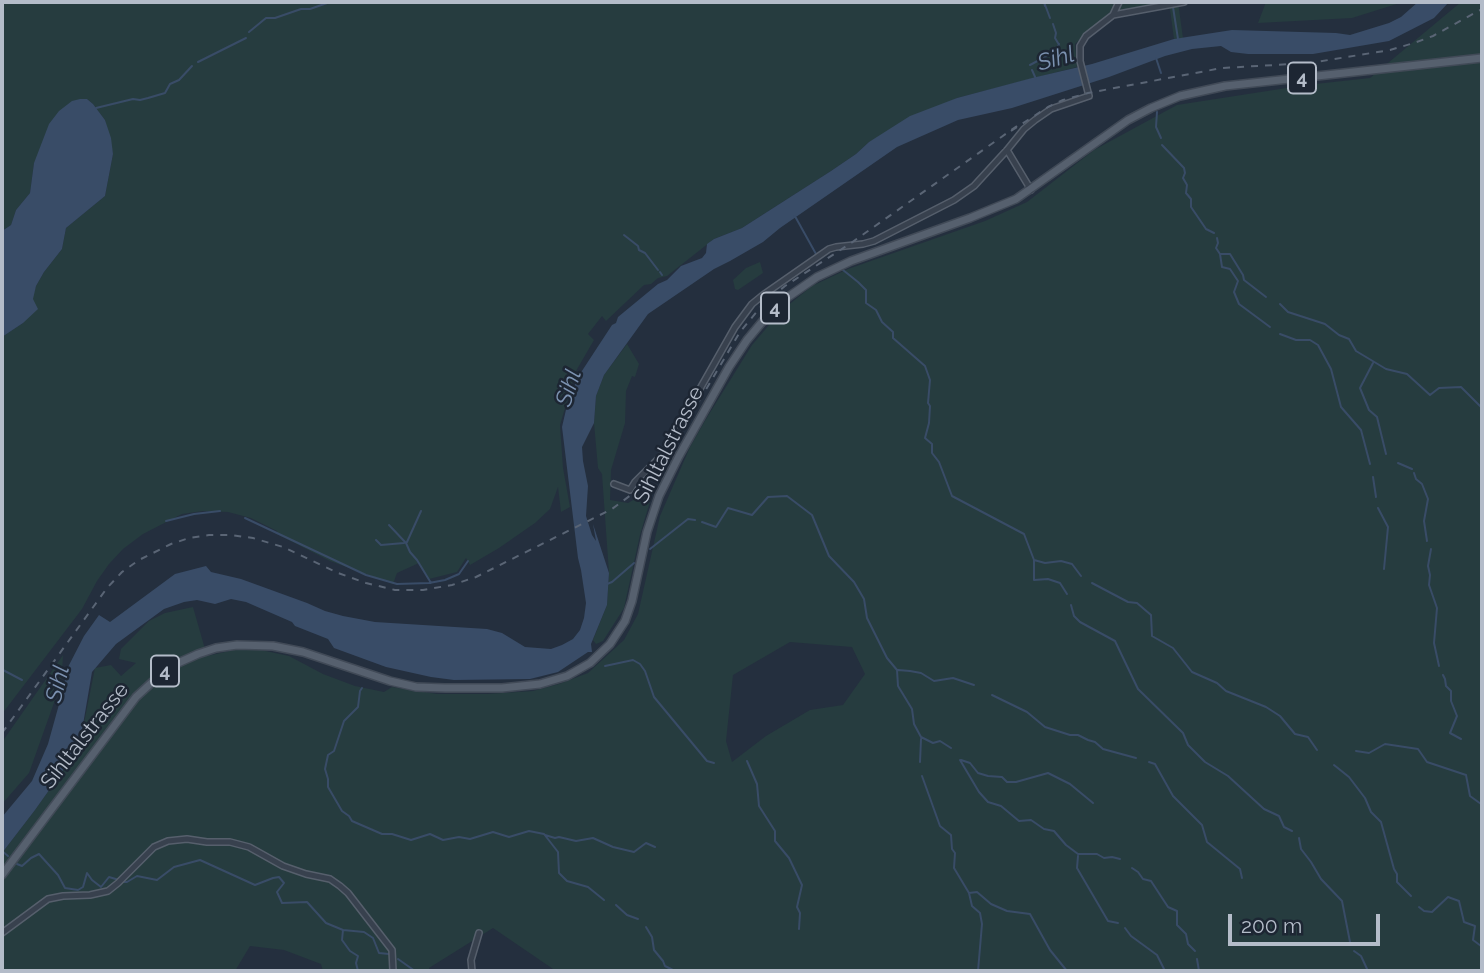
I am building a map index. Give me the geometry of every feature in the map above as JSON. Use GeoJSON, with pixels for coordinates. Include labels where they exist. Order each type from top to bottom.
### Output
{"type":"FeatureCollection","features":[{"type":"Feature","properties":{"kind":"main road","name":"Sihltalstrasse"},"geometry":{"type":"LineString","coordinates":[[2,875],[140,692],[166,670],[198,654],[230,646],[273,646],[303,652],[390,681],[416,687],[445,688],[534,685],[560,679],[585,667],[606,649],[621,627],[632,601],[650,522],[667,478],[729,367],[767,316],[799,289],[834,268],[1016,199],[1128,120],[1180,96],[1225,86],[1482,58]]}},
{"type":"Feature","properties":{"kind":"street"},"geometry":{"type":"LineString","coordinates":[[614,484],[630,490],[663,453],[735,327],[763,295],[829,249],[874,241],[954,201],[974,186],[1035,120],[1051,109],[1089,96],[1079,54],[1082,41],[1113,15],[1119,2]]}},
{"type":"Feature","properties":{"kind":"street"},"geometry":{"type":"LineString","coordinates":[[1113,15],[1184,2]]}},
{"type":"Feature","properties":{"kind":"street"},"geometry":{"type":"LineString","coordinates":[[1007,150],[1031,190]]}},
{"type":"Feature","properties":{"kind":"street"},"geometry":{"type":"LineString","coordinates":[[2,933],[48,899],[108,891],[154,847],[168,841],[187,839],[241,844],[283,866],[330,879],[340,886],[393,950],[393,971]]}},
{"type":"Feature","properties":{"kind":"street"},"geometry":{"type":"LineString","coordinates":[[471,971],[474,946],[479,933]]}},
{"type":"Feature","properties":{"kind":"green space"},"geometry":{"type":"Polygon","coordinates":[[[2,2],[1169,2],[1110,12],[1075,44],[1077,67],[957,98],[869,142],[831,171],[742,228],[714,239],[667,276],[644,285],[606,321],[602,316],[588,334],[594,340],[576,371],[560,425],[563,468],[570,507],[561,512],[558,487],[550,509],[499,548],[470,565],[466,558],[457,572],[429,579],[419,563],[397,573],[393,584],[330,561],[251,518],[228,512],[182,514],[143,534],[109,564],[82,609],[2,714],[2,337],[23,323],[36,286],[62,249],[66,228],[105,196],[113,154],[105,120],[87,99],[34,163],[30,193],[16,210],[11,225],[2,231],[2,2]]]}},
{"type":"Feature","properties":{"kind":"green space"},"geometry":{"type":"Polygon","coordinates":[[[1169,2],[1178,2],[1183,38],[1174,39],[1169,2]]]}},
{"type":"Feature","properties":{"kind":"green space"},"geometry":{"type":"Polygon","coordinates":[[[1266,2],[1403,2],[1352,18],[1258,23],[1266,2]]]}},
{"type":"Feature","properties":{"kind":"green space"},"geometry":{"type":"Polygon","coordinates":[[[1461,2],[1482,2],[1482,971],[556,971],[493,928],[429,968],[429,971],[323,971],[321,964],[284,950],[250,946],[235,971],[2,971],[2,853],[79,748],[95,668],[111,665],[121,676],[136,663],[119,659],[121,649],[149,621],[165,613],[193,607],[207,656],[234,650],[261,650],[289,656],[323,674],[355,686],[384,692],[392,687],[437,694],[533,691],[588,673],[624,640],[638,614],[660,516],[690,447],[706,419],[752,345],[781,311],[812,286],[848,269],[985,221],[1027,202],[1094,150],[1177,105],[1370,78],[1461,2]],[[790,642],[733,675],[726,741],[732,762],[766,736],[810,710],[843,705],[865,674],[852,647],[790,642]]]}},
{"type":"Feature","properties":{"kind":"green space"},"geometry":{"type":"Polygon","coordinates":[[[760,262],[763,273],[738,290],[735,289],[733,280],[746,268],[760,262]]]}},
{"type":"Feature","properties":{"kind":"green space"},"geometry":{"type":"Polygon","coordinates":[[[627,344],[639,364],[626,391],[625,423],[611,470],[610,500],[628,503],[654,488],[640,535],[624,608],[603,641],[596,644],[593,640],[607,605],[609,573],[602,474],[598,468],[594,423],[596,396],[604,375],[627,344]]]}},
{"type":"Feature","properties":{"kind":"green space"},"geometry":{"type":"Polygon","coordinates":[[[63,655],[62,673],[55,700],[29,773],[2,804],[2,742],[63,655]]]}},
{"type":"Feature","properties":{"kind":"water"},"geometry":{"type":"Polygon","coordinates":[[[1418,2],[1449,2],[1434,18],[1389,41],[1313,54],[1248,54],[1231,52],[1221,46],[1192,49],[1012,108],[958,120],[897,147],[763,242],[714,269],[648,314],[604,375],[596,396],[594,423],[582,447],[588,486],[586,516],[596,541],[593,524],[609,573],[607,605],[591,644],[592,652],[558,672],[530,679],[454,680],[386,667],[334,648],[328,639],[246,602],[231,599],[215,604],[197,600],[184,602],[164,609],[116,644],[92,672],[79,748],[2,853],[2,817],[32,781],[48,744],[67,669],[84,636],[99,615],[110,622],[175,574],[206,566],[211,572],[241,579],[343,616],[375,622],[487,629],[502,633],[525,647],[551,649],[573,639],[580,630],[586,603],[562,427],[568,401],[578,377],[618,317],[681,266],[702,258],[707,244],[742,228],[910,116],[957,98],[1092,64],[1174,39],[1232,30],[1350,35],[1389,23],[1401,17],[1418,2]]]}},
{"type":"Feature","properties":{"kind":"water"},"geometry":{"type":"Polygon","coordinates":[[[87,99],[93,104],[105,120],[111,138],[113,154],[105,196],[66,228],[62,249],[36,286],[33,299],[38,309],[2,337],[2,231],[11,225],[16,210],[30,193],[34,163],[49,124],[59,111],[72,101],[87,99]]]}},
{"type":"Feature","properties":{"kind":"waterway"},"geometry":{"type":"LineString","coordinates":[[249,32],[266,18],[275,18],[330,2]]}},
{"type":"Feature","properties":{"kind":"waterway"},"geometry":{"type":"LineString","coordinates":[[1045,6],[1044,2],[1050,18]]}},
{"type":"Feature","properties":{"kind":"waterway"},"geometry":{"type":"LineString","coordinates":[[1173,7],[1178,39]]}},
{"type":"Feature","properties":{"kind":"waterway","name":"Sihl"},"geometry":{"type":"LineString","coordinates":[[1053,24],[1058,43]]}},
{"type":"Feature","properties":{"kind":"waterway"},"geometry":{"type":"LineString","coordinates":[[198,62],[246,38]]}},
{"type":"Feature","properties":{"kind":"waterway","name":"Sihl"},"geometry":{"type":"LineString","coordinates":[[1030,65],[1056,51],[1059,44]]}},
{"type":"Feature","properties":{"kind":"waterway"},"geometry":{"type":"LineString","coordinates":[[1156,58],[1161,73]]}},
{"type":"Feature","properties":{"kind":"waterway"},"geometry":{"type":"LineString","coordinates":[[96,108],[165,93],[170,84],[179,80],[192,66]]}},
{"type":"Feature","properties":{"kind":"waterway","name":"Sihl"},"geometry":{"type":"LineString","coordinates":[[1032,70],[1036,79]]}},
{"type":"Feature","properties":{"kind":"waterway"},"geometry":{"type":"LineString","coordinates":[[1157,112],[1156,127],[1161,138]]}},
{"type":"Feature","properties":{"kind":"waterway"},"geometry":{"type":"LineString","coordinates":[[1162,145],[1184,168],[1183,178],[1187,185],[1186,193],[1191,199],[1191,207],[1206,229],[1214,233]]}},
{"type":"Feature","properties":{"kind":"waterway"},"geometry":{"type":"LineString","coordinates":[[794,216],[816,254]]}},
{"type":"Feature","properties":{"kind":"waterway"},"geometry":{"type":"LineString","coordinates":[[624,235],[645,253],[658,270]]}},
{"type":"Feature","properties":{"kind":"waterway"},"geometry":{"type":"LineString","coordinates":[[1217,238],[1216,248],[1220,254],[1230,254],[1244,280],[1266,297]]}},
{"type":"Feature","properties":{"kind":"waterway"},"geometry":{"type":"LineString","coordinates":[[1220,254],[1222,267],[1230,269],[1238,281],[1234,292],[1239,304],[1270,327]]}},
{"type":"Feature","properties":{"kind":"waterway"},"geometry":{"type":"LineString","coordinates":[[843,270],[866,290],[866,303],[876,310],[882,322],[893,332],[893,338],[925,366],[930,380],[929,423],[925,438],[932,444],[932,453],[939,462],[952,496],[1024,534],[1034,560],[1034,580],[1048,579],[1060,583],[1067,594]]}},
{"type":"Feature","properties":{"kind":"waterway"},"geometry":{"type":"LineString","coordinates":[[1280,304],[1288,312],[1325,324],[1349,339],[1356,351],[1386,369],[1407,374],[1430,395],[1439,388],[1461,387],[1482,408]]}},
{"type":"Feature","properties":{"kind":"waterway"},"geometry":{"type":"LineString","coordinates":[[1280,334],[1296,340],[1310,340],[1318,345],[1331,369],[1341,407],[1361,430],[1370,464]]}},
{"type":"Feature","properties":{"kind":"waterway"},"geometry":{"type":"LineString","coordinates":[[1373,363],[1360,388],[1369,410],[1377,417],[1386,454]]}},
{"type":"Feature","properties":{"kind":"waterway"},"geometry":{"type":"LineString","coordinates":[[1398,463],[1412,469]]}},
{"type":"Feature","properties":{"kind":"waterway"},"geometry":{"type":"LineString","coordinates":[[1414,473],[1428,499],[1424,521],[1427,541]]}},
{"type":"Feature","properties":{"kind":"waterway"},"geometry":{"type":"LineString","coordinates":[[1373,477],[1376,497]]}},
{"type":"Feature","properties":{"kind":"waterway"},"geometry":{"type":"LineString","coordinates":[[702,522],[716,527],[728,508],[752,515],[768,497],[787,496],[812,515],[829,556],[854,582],[864,599],[867,618],[887,658],[897,670],[898,686],[912,709],[914,724],[921,737],[933,743],[940,741],[951,748]]}},
{"type":"Feature","properties":{"kind":"waterway"},"geometry":{"type":"LineString","coordinates":[[1378,508],[1388,527],[1384,569]]}},
{"type":"Feature","properties":{"kind":"waterway"},"geometry":{"type":"LineString","coordinates":[[166,521],[220,511]]}},
{"type":"Feature","properties":{"kind":"waterway"},"geometry":{"type":"LineString","coordinates":[[407,542],[421,511]]}},
{"type":"Feature","properties":{"kind":"waterway"},"geometry":{"type":"LineString","coordinates":[[245,518],[366,575],[397,584],[445,580],[459,574],[468,561]]}},
{"type":"Feature","properties":{"kind":"waterway"},"geometry":{"type":"LineString","coordinates":[[650,549],[688,519],[695,520]]}},
{"type":"Feature","properties":{"kind":"waterway"},"geometry":{"type":"LineString","coordinates":[[389,525],[406,543],[431,583]]}},
{"type":"Feature","properties":{"kind":"waterway"},"geometry":{"type":"LineString","coordinates":[[376,540],[381,545],[404,543]]}},
{"type":"Feature","properties":{"kind":"waterway"},"geometry":{"type":"LineString","coordinates":[[1431,549],[1429,585],[1437,608],[1434,643],[1439,666]]}},
{"type":"Feature","properties":{"kind":"waterway"},"geometry":{"type":"LineString","coordinates":[[1034,560],[1072,564],[1081,576]]}},
{"type":"Feature","properties":{"kind":"waterway"},"geometry":{"type":"LineString","coordinates":[[607,584],[634,563]]}},
{"type":"Feature","properties":{"kind":"waterway"},"geometry":{"type":"LineString","coordinates":[[1092,583],[1128,602],[1137,603],[1151,615],[1152,636],[1173,648],[1192,672],[1217,683],[1226,691],[1266,707],[1280,716],[1295,734],[1308,737],[1317,750]]}},
{"type":"Feature","properties":{"kind":"waterway"},"geometry":{"type":"LineString","coordinates":[[1071,605],[1074,616],[1080,622],[1115,641],[1138,689],[1183,733],[1188,745],[1264,809],[1279,816],[1284,827],[1292,831]]}},
{"type":"Feature","properties":{"kind":"waterway"},"geometry":{"type":"LineString","coordinates":[[605,666],[633,660],[640,664],[654,697],[707,761],[714,763]]}},
{"type":"Feature","properties":{"kind":"waterway"},"geometry":{"type":"LineString","coordinates":[[3,670],[22,680]]}},
{"type":"Feature","properties":{"kind":"waterway"},"geometry":{"type":"LineString","coordinates":[[898,670],[921,673],[934,681],[953,678],[974,685]]}},
{"type":"Feature","properties":{"kind":"waterway"},"geometry":{"type":"LineString","coordinates":[[1443,675],[1446,686],[1451,691],[1451,701],[1457,716],[1450,733],[1461,739]]}},
{"type":"Feature","properties":{"kind":"waterway"},"geometry":{"type":"LineString","coordinates":[[362,688],[358,707],[344,721],[334,751],[328,755],[325,769],[328,787],[342,811],[352,821],[382,834],[411,840],[430,834],[443,840],[459,837],[470,839],[493,832],[509,837],[529,831],[544,834],[558,852],[559,873],[567,881],[588,887],[604,900]]}},
{"type":"Feature","properties":{"kind":"waterway"},"geometry":{"type":"LineString","coordinates":[[992,695],[1027,712],[1045,727],[1078,735],[1095,742],[1103,749],[1136,758]]}},
{"type":"Feature","properties":{"kind":"waterway"},"geometry":{"type":"LineString","coordinates":[[920,762],[921,739]]}},
{"type":"Feature","properties":{"kind":"waterway"},"geometry":{"type":"LineString","coordinates":[[1356,751],[1369,753],[1385,744],[1418,749],[1427,762],[1466,775],[1470,796],[1481,804]]}},
{"type":"Feature","properties":{"kind":"waterway"},"geometry":{"type":"LineString","coordinates":[[960,760],[988,802],[1001,806],[1019,821],[1031,820],[1044,829],[1054,831],[1078,854],[1097,854],[1104,858],[1120,859]]}},
{"type":"Feature","properties":{"kind":"waterway"},"geometry":{"type":"LineString","coordinates":[[961,760],[970,763],[978,773],[1002,777],[1007,782],[1048,773],[1070,784],[1093,803]]}},
{"type":"Feature","properties":{"kind":"waterway"},"geometry":{"type":"LineString","coordinates":[[747,761],[757,784],[759,806],[775,831],[775,841],[789,858],[802,885],[797,907],[800,913],[799,929]]}},
{"type":"Feature","properties":{"kind":"waterway"},"geometry":{"type":"LineString","coordinates":[[1149,762],[1155,764],[1173,796],[1202,825],[1207,842],[1240,869],[1242,878]]}},
{"type":"Feature","properties":{"kind":"waterway"},"geometry":{"type":"LineString","coordinates":[[1334,765],[1349,777],[1365,798],[1371,812],[1381,822],[1397,882],[1411,896]]}},
{"type":"Feature","properties":{"kind":"waterway"},"geometry":{"type":"LineString","coordinates":[[922,776],[940,826],[951,835],[955,853],[954,868],[969,893],[972,906],[980,913],[982,924],[978,971]]}},
{"type":"Feature","properties":{"kind":"waterway"},"geometry":{"type":"LineString","coordinates":[[545,835],[576,841],[593,838],[634,852],[646,843],[655,847]]}},
{"type":"Feature","properties":{"kind":"waterway"},"geometry":{"type":"LineString","coordinates":[[1299,838],[1301,849],[1321,879],[1342,901],[1350,942]]}},
{"type":"Feature","properties":{"kind":"waterway"},"geometry":{"type":"LineString","coordinates":[[2,851],[8,856]]}},
{"type":"Feature","properties":{"kind":"waterway"},"geometry":{"type":"LineString","coordinates":[[17,864],[22,866],[39,854],[58,875],[65,888],[78,890],[83,887],[87,873],[101,887],[109,877],[119,880]]}},
{"type":"Feature","properties":{"kind":"waterway"},"geometry":{"type":"LineString","coordinates":[[1078,856],[1077,868],[1108,921],[1118,923]]}},
{"type":"Feature","properties":{"kind":"waterway"},"geometry":{"type":"LineString","coordinates":[[124,882],[137,876],[157,880],[174,867],[200,860],[255,885],[279,877],[284,883],[277,892],[282,903],[307,902],[326,923],[343,930],[342,940],[350,951],[358,956],[358,971]]}},
{"type":"Feature","properties":{"kind":"waterway"},"geometry":{"type":"LineString","coordinates":[[1132,868],[1143,879],[1151,881],[1168,907],[1177,911],[1177,925],[1186,934],[1188,944],[1195,951]]}},
{"type":"Feature","properties":{"kind":"waterway"},"geometry":{"type":"LineString","coordinates":[[969,893],[977,892],[991,904],[1007,911],[1030,914],[1050,950],[1067,971]]}},
{"type":"Feature","properties":{"kind":"waterway"},"geometry":{"type":"LineString","coordinates":[[1419,907],[1432,912],[1448,897],[1459,901],[1464,922],[1475,926],[1473,940],[1481,946]]}},
{"type":"Feature","properties":{"kind":"waterway"},"geometry":{"type":"LineString","coordinates":[[616,905],[627,915],[638,919]]}},
{"type":"Feature","properties":{"kind":"waterway"},"geometry":{"type":"LineString","coordinates":[[646,927],[652,937],[654,950],[665,966],[675,971]]}},
{"type":"Feature","properties":{"kind":"waterway"},"geometry":{"type":"LineString","coordinates":[[1125,928],[1131,936],[1157,955],[1165,971]]}},
{"type":"Feature","properties":{"kind":"waterway"},"geometry":{"type":"LineString","coordinates":[[343,930],[364,932],[373,938],[379,953],[389,954]]}},
{"type":"Feature","properties":{"kind":"waterway"},"geometry":{"type":"LineString","coordinates":[[1354,951],[1361,956],[1368,971]]}},
{"type":"Feature","properties":{"kind":"waterway"},"geometry":{"type":"LineString","coordinates":[[398,959],[415,971]]}},
{"type":"Feature","properties":{"kind":"waterway"},"geometry":{"type":"LineString","coordinates":[[1197,959],[1199,971]]}},
{"type":"Feature","properties":{"kind":"railway"},"geometry":{"type":"LineString","coordinates":[[1011,131],[1048,107],[1088,93],[1222,68],[1310,63],[1390,50],[1433,36],[1482,9]]}},
{"type":"Feature","properties":{"kind":"railway"},"geometry":{"type":"LineString","coordinates":[[2,733],[107,588],[122,572],[139,560],[171,544],[209,535],[253,538],[283,547],[366,583],[395,590],[423,590],[476,577],[612,509],[639,489],[663,462],[740,332],[764,303],[1017,126]]}}]}
